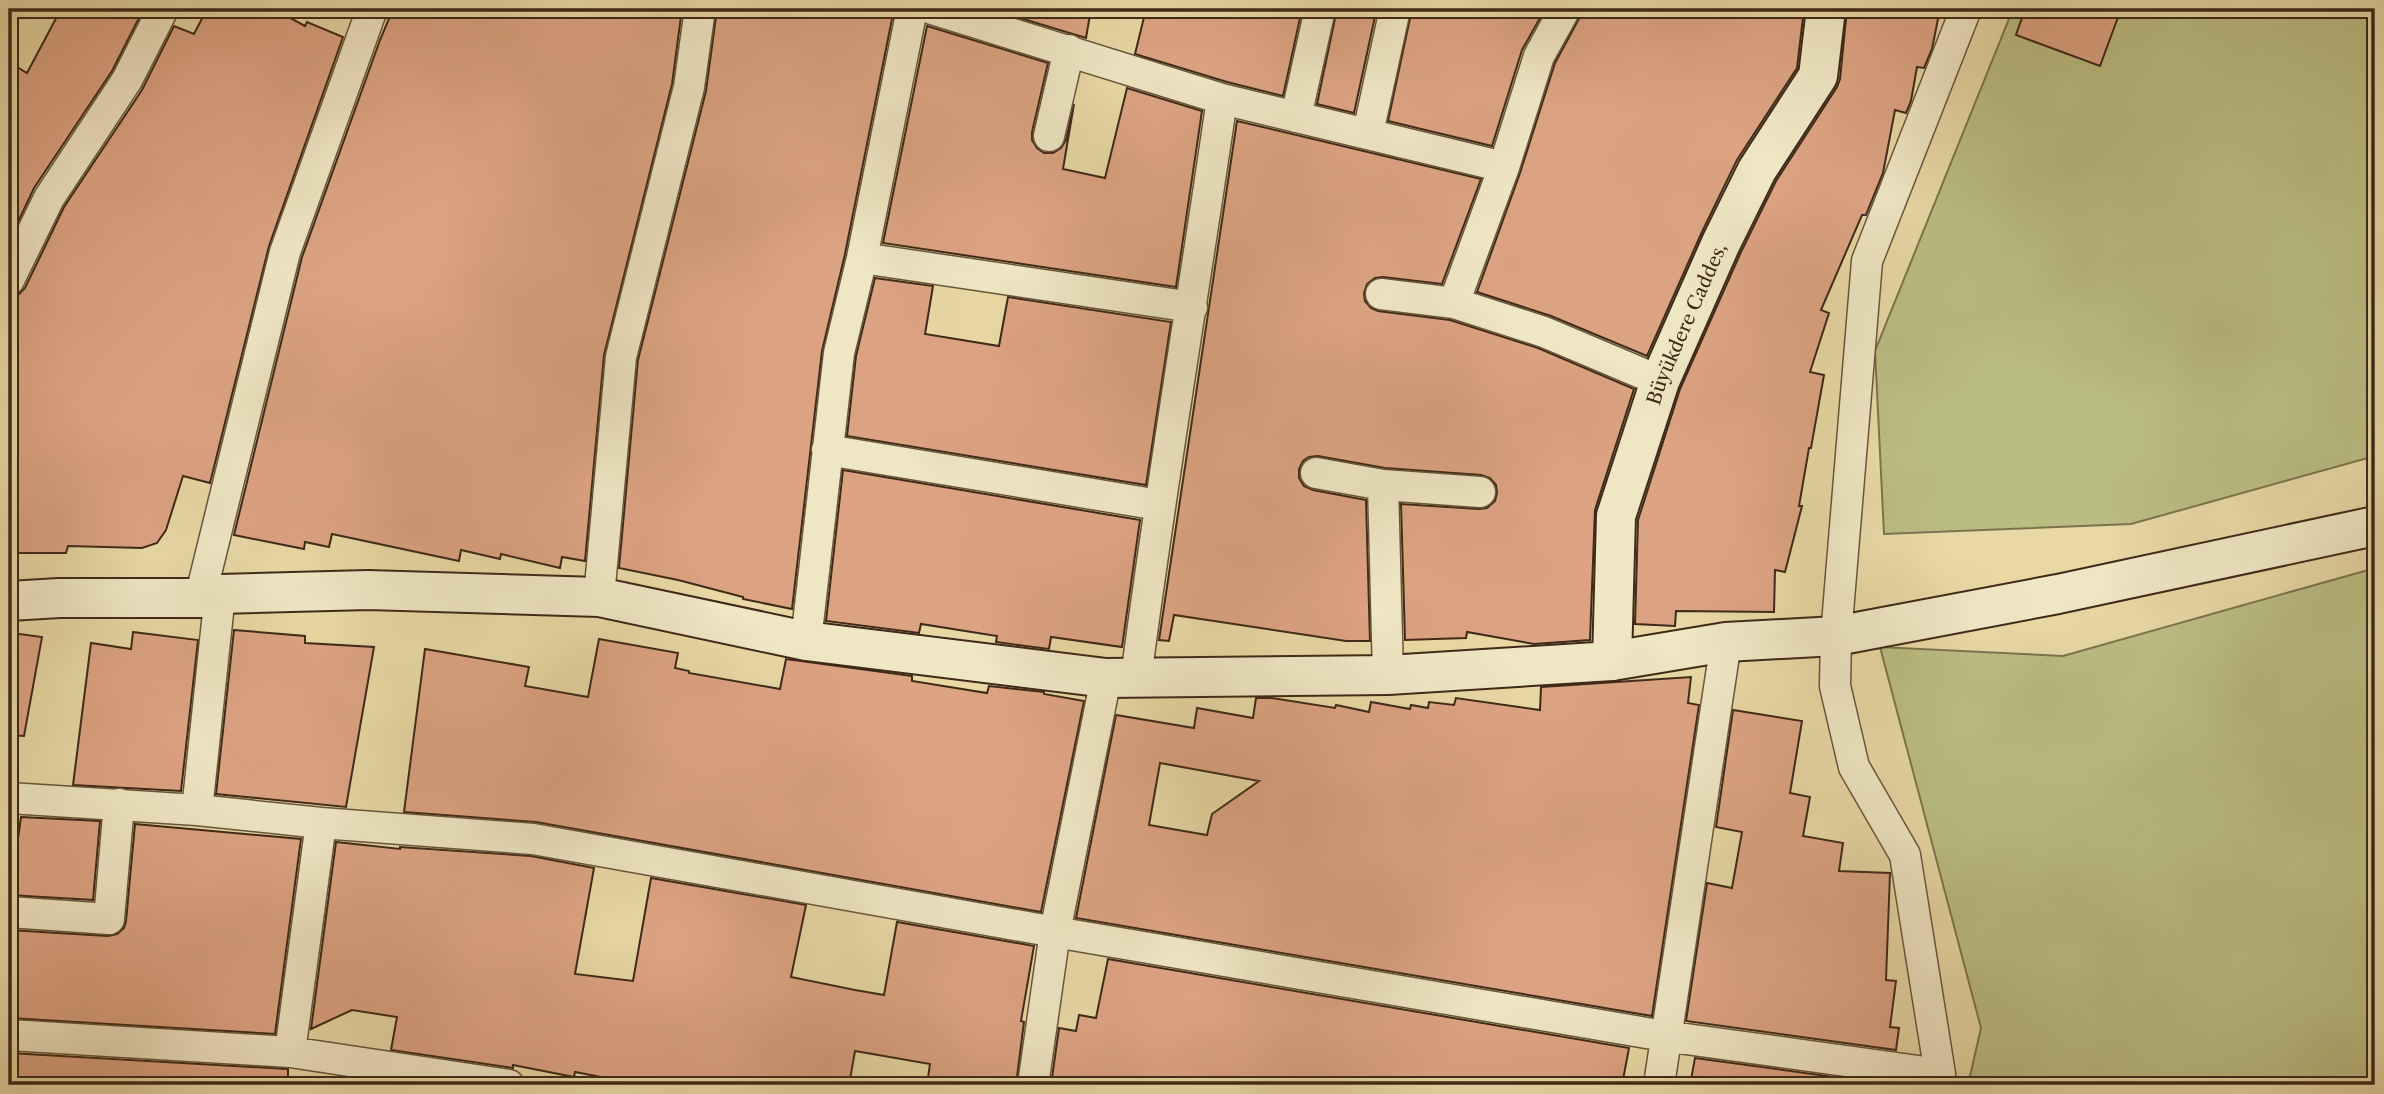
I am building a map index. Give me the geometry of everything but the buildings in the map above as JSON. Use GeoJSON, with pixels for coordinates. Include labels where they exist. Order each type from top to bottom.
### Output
{"type":"FeatureCollection","features":[{"type":"Feature","properties":{"kind":"street"},"geometry":{"type":"LineString","coordinates":[[9,280],[49,198],[127,80],[163,9]]}},
{"type":"Feature","properties":{"kind":"street"},"geometry":{"type":"LineString","coordinates":[[197,810],[210,596],[285,252],[372,9]]}},
{"type":"Feature","properties":{"kind":"street"},"geometry":{"type":"LineString","coordinates":[[599,597],[621,357],[689,87],[700,9]]}},
{"type":"Feature","properties":{"kind":"street"},"geometry":{"type":"LineString","coordinates":[[806,641],[839,353],[862,258],[912,9]]}},
{"type":"Feature","properties":{"kind":"street"},"geometry":{"type":"LineString","coordinates":[[932,9],[1222,99],[1504,167]]}},
{"type":"Feature","properties":{"kind":"street"},"geometry":{"type":"LineString","coordinates":[[1296,117],[1320,9]]}},
{"type":"Feature","properties":{"kind":"street"},"geometry":{"type":"LineString","coordinates":[[1368,133],[1395,9]]}},
{"type":"Feature","properties":{"kind":"street"},"geometry":{"type":"LineString","coordinates":[[1454,303],[1504,167],[1539,56],[1565,9]]}},
{"type":"Feature","properties":{"kind":"street","name":"Büyükdere Caddes,"},"geometry":{"type":"LineString","coordinates":[[1612,661],[1616,516],[1660,381],[1721,243],[1757,170],[1818,76],[1826,9]]}},
{"type":"Feature","properties":{"kind":"street"},"geometry":{"type":"LineString","coordinates":[[9,798],[197,810],[533,839],[1664,1037],[1939,1080],[1905,855],[1854,767],[1835,686],[1836,636],[1867,261],[1966,9]]}},
{"type":"Feature","properties":{"kind":"street"},"geometry":{"type":"LineString","coordinates":[[1049,136],[1069,50]]}},
{"type":"Feature","properties":{"kind":"street"},"geometry":{"type":"LineString","coordinates":[[1032,1085],[1055,932],[1121,678],[1158,505],[1192,307],[1222,99]]}},
{"type":"Feature","properties":{"kind":"street"},"geometry":{"type":"LineString","coordinates":[[862,258],[1192,307]]}},
{"type":"Feature","properties":{"kind":"street"},"geometry":{"type":"LineString","coordinates":[[1381,294],[1454,303],[1544,332],[1660,381]]}},
{"type":"Feature","properties":{"kind":"street"},"geometry":{"type":"LineString","coordinates":[[827,450],[1158,505]]}},
{"type":"Feature","properties":{"kind":"street"},"geometry":{"type":"LineString","coordinates":[[1316,473],[1383,485],[1480,492]]}},
{"type":"Feature","properties":{"kind":"street"},"geometry":{"type":"LineString","coordinates":[[1383,485],[1388,675]]}},
{"type":"Feature","properties":{"kind":"street"},"geometry":{"type":"LineString","coordinates":[[9,601],[368,590],[599,597],[806,641],[1121,678],[1388,675],[1612,661],[1726,642],[1836,636],[2058,594],[2375,526]]}},
{"type":"Feature","properties":{"kind":"street"},"geometry":{"type":"LineString","coordinates":[[1659,1085],[1664,1037],[1726,642]]}},
{"type":"Feature","properties":{"kind":"street"},"geometry":{"type":"LineString","coordinates":[[9,912],[110,919],[119,804]]}},
{"type":"Feature","properties":{"kind":"street"},"geometry":{"type":"LineString","coordinates":[[290,1052],[321,822]]}},
{"type":"Feature","properties":{"kind":"street"},"geometry":{"type":"LineString","coordinates":[[9,1035],[290,1052],[509,1085]]}},
{"type":"Feature","properties":{"kind":"green space"},"geometry":{"type":"Polygon","coordinates":[[[2013,9],[2375,9],[2375,456],[2131,524],[1884,534],[1875,351],[2013,9]]]}},
{"type":"Feature","properties":{"kind":"green space"},"geometry":{"type":"Polygon","coordinates":[[[2375,568],[2375,1085],[1968,1085],[1981,1028],[1880,647],[2063,656],[2375,568]]]}}]}
